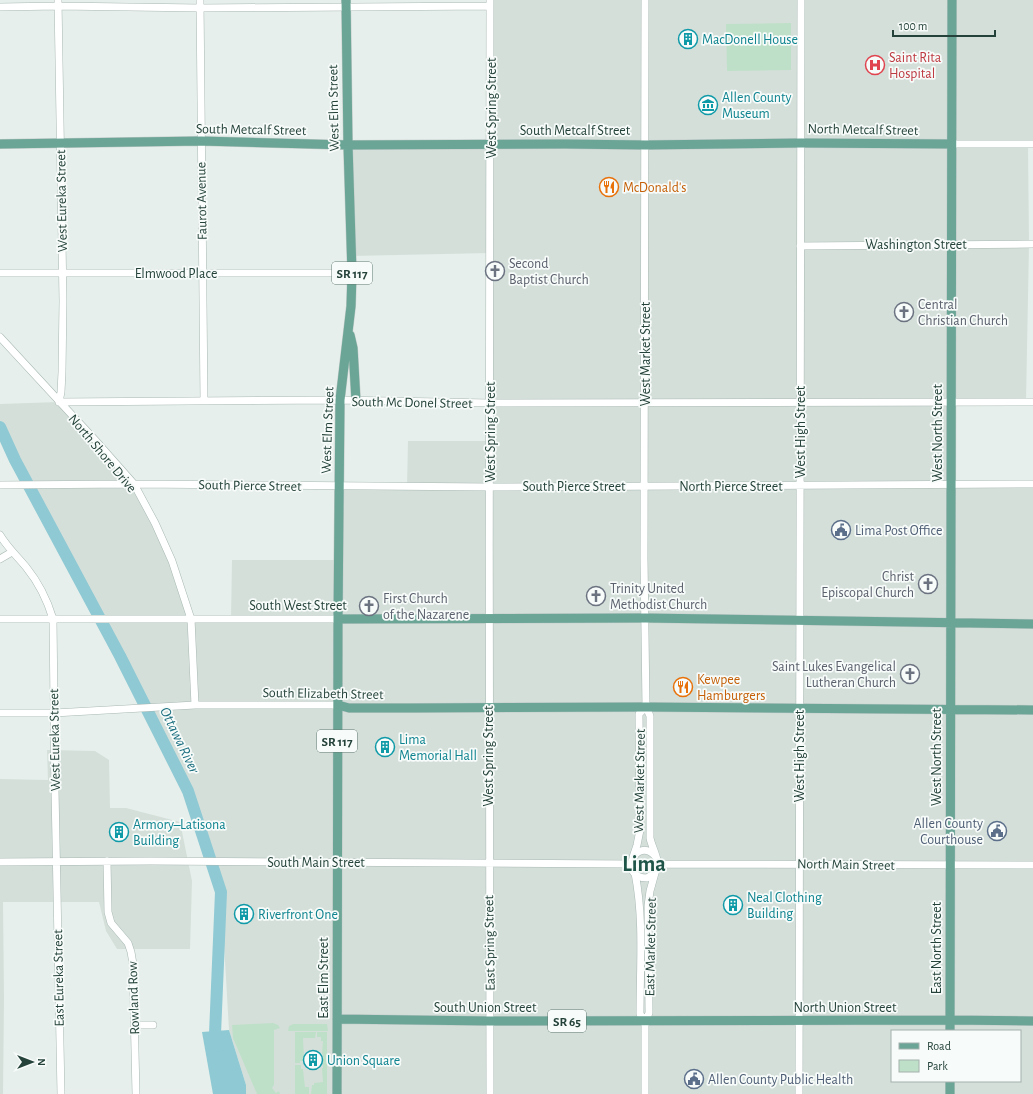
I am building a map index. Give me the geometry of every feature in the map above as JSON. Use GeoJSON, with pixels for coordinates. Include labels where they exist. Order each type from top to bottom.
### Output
{"type":"FeatureCollection","features":[{"type":"Feature","properties":{"kind":"main road","name":"West North Street"},"geometry":{"type":"LineString","coordinates":[[950,866],[952,0]]}},
{"type":"Feature","properties":{"kind":"main road","name":"West Elm Street"},"geometry":{"type":"LineString","coordinates":[[337,862],[340,400],[351,306],[352,273],[346,3]]}},
{"type":"Feature","properties":{"kind":"main road","name":"South Metcalf Street"},"geometry":{"type":"LineString","coordinates":[[0,144],[200,141],[348,145],[646,145]]}},
{"type":"Feature","properties":{"kind":"main road","name":"North Metcalf Street"},"geometry":{"type":"LineString","coordinates":[[646,145],[800,143],[951,144]]}},
{"type":"Feature","properties":{"kind":"main road"},"geometry":{"type":"LineString","coordinates":[[348,329],[353,348],[356,401]]}},
{"type":"Feature","properties":{"kind":"main road","name":"South West Street"},"geometry":{"type":"LineString","coordinates":[[338,619],[645,618],[1033,624]]}},
{"type":"Feature","properties":{"kind":"main road","name":"South Elizabeth Street"},"geometry":{"type":"LineString","coordinates":[[338,705],[349,708],[646,707],[1033,710]]}},
{"type":"Feature","properties":{"kind":"main road","name":"East Elm Street"},"geometry":{"type":"LineString","coordinates":[[337,862],[337,1094]]}},
{"type":"Feature","properties":{"kind":"main road","name":"East North Street"},"geometry":{"type":"LineString","coordinates":[[950,866],[950,1030]]}},
{"type":"Feature","properties":{"kind":"main road","name":"South Union Street"},"geometry":{"type":"LineString","coordinates":[[337,1019],[658,1021]]}},
{"type":"Feature","properties":{"kind":"main road","name":"North Union Street"},"geometry":{"type":"LineString","coordinates":[[658,1021],[1033,1021]]}},
{"type":"Feature","properties":{"kind":"main road"},"geometry":{"type":"LineString","coordinates":[[950,1082],[950,1094]]}},
{"type":"Feature","properties":{"kind":"street","name":"Faurot Avenue"},"geometry":{"type":"LineString","coordinates":[[200,0],[200,141],[204,401]]}},
{"type":"Feature","properties":{"kind":"street","name":"West Market Street"},"geometry":{"type":"LineString","coordinates":[[646,0],[646,707],[650,716],[650,838],[652,849],[657,860]]}},
{"type":"Feature","properties":{"kind":"street","name":"West High Street"},"geometry":{"type":"LineString","coordinates":[[799,1094],[800,0]]}},
{"type":"Feature","properties":{"kind":"street"},"geometry":{"type":"LineString","coordinates":[[0,7],[58,3],[200,8],[346,3],[490,3]]}},
{"type":"Feature","properties":{"kind":"street","name":"West Eureka Street"},"geometry":{"type":"LineString","coordinates":[[58,3],[63,301],[62,372],[59,402]]}},
{"type":"Feature","properties":{"kind":"street","name":"West Spring Street"},"geometry":{"type":"LineString","coordinates":[[488,863],[491,144],[490,3]]}},
{"type":"Feature","properties":{"kind":"street","name":"North Metcalf Street"},"geometry":{"type":"LineString","coordinates":[[951,144],[1033,144]]}},
{"type":"Feature","properties":{"kind":"street","name":"Washington Street"},"geometry":{"type":"LineString","coordinates":[[800,246],[1033,244]]}},
{"type":"Feature","properties":{"kind":"street","name":"Elmwood Place"},"geometry":{"type":"LineString","coordinates":[[0,273],[352,273]]}},
{"type":"Feature","properties":{"kind":"street","name":"North Shore Drive"},"geometry":{"type":"LineString","coordinates":[[0,337],[134,484],[165,545],[182,589],[191,619],[195,705]]}},
{"type":"Feature","properties":{"kind":"street","name":"South Mc Donel Street"},"geometry":{"type":"LineString","coordinates":[[59,402],[340,400],[489,403],[1033,402]]}},
{"type":"Feature","properties":{"kind":"street","name":"South Pierce Street"},"geometry":{"type":"LineString","coordinates":[[0,485],[134,484],[490,487],[645,486]]}},
{"type":"Feature","properties":{"kind":"street","name":"North Pierce Street"},"geometry":{"type":"LineString","coordinates":[[645,486],[1033,484]]}},
{"type":"Feature","properties":{"kind":"street","name":"West Eureka Street"},"geometry":{"type":"LineString","coordinates":[[0,535],[12,552],[25,565],[41,589],[47,600],[53,619],[56,861]]}},
{"type":"Feature","properties":{"kind":"street"},"geometry":{"type":"LineString","coordinates":[[0,559],[12,552]]}},
{"type":"Feature","properties":{"kind":"street","name":"South West Street"},"geometry":{"type":"LineString","coordinates":[[0,619],[338,619]]}},
{"type":"Feature","properties":{"kind":"street","name":"South Elizabeth Street"},"geometry":{"type":"LineString","coordinates":[[0,713],[54,713],[195,705],[338,705]]}},
{"type":"Feature","properties":{"kind":"street","name":"West Market Street"},"geometry":{"type":"LineString","coordinates":[[632,860],[640,830],[639,714],[646,707]]}},
{"type":"Feature","properties":{"kind":"street"},"geometry":{"type":"LineString","coordinates":[[640,852],[649,852],[657,860],[655,873],[652,876],[643,878],[635,873],[632,860],[640,852]]}},
{"type":"Feature","properties":{"kind":"street","name":"South Main Street"},"geometry":{"type":"LineString","coordinates":[[0,862],[107,861],[488,863],[632,860]]}},
{"type":"Feature","properties":{"kind":"street","name":"North Main Street"},"geometry":{"type":"LineString","coordinates":[[657,860],[950,866],[1033,865]]}},
{"type":"Feature","properties":{"kind":"street","name":"East Eureka Street"},"geometry":{"type":"LineString","coordinates":[[56,861],[61,1094]]}},
{"type":"Feature","properties":{"kind":"street","name":"Rowland Row"},"geometry":{"type":"LineString","coordinates":[[107,861],[108,912],[111,923],[128,943],[132,952],[136,1094]]}},
{"type":"Feature","properties":{"kind":"street","name":"East Spring Street"},"geometry":{"type":"LineString","coordinates":[[488,863],[490,1094]]}},
{"type":"Feature","properties":{"kind":"street","name":"East Market Street"},"geometry":{"type":"LineString","coordinates":[[635,873],[640,916],[640,1014],[645,1021]]}},
{"type":"Feature","properties":{"kind":"street","name":"East Market Street"},"geometry":{"type":"LineString","coordinates":[[645,1094],[645,1021],[649,1013],[648,906],[655,873]]}},
{"type":"Feature","properties":{"kind":"street"},"geometry":{"type":"LineString","coordinates":[[134,1025],[153,1025]]}},
{"type":"Feature","properties":{"kind":"shaded area"},"geometry":{"type":"Polygon","coordinates":[[[490,0],[1033,0],[1033,144],[1028,145],[1029,244],[1026,402],[951,402],[951,484],[1033,484],[1033,1094],[246,1094],[246,1085],[229,1030],[221,892],[188,791],[120,656],[15,460],[0,427],[0,404],[59,402],[134,484],[155,523],[191,619],[231,619],[232,560],[338,560],[339,486],[407,486],[408,441],[490,441],[490,253],[351,256],[348,145],[491,144],[490,0]]]}},
{"type":"Feature","properties":{"kind":"shaded area"},"geometry":{"type":"Polygon","coordinates":[[[47,750],[95,751],[109,760],[110,808],[126,808],[180,822],[192,881],[190,949],[117,949],[106,931],[99,902],[3,902],[3,1094],[0,1094],[0,779],[48,780],[47,750]]]}},
{"type":"Feature","properties":{"kind":"green space"},"geometry":{"type":"Polygon","coordinates":[[[791,23],[791,70],[727,71],[726,24],[791,23]]]}},
{"type":"Feature","properties":{"kind":"green space"},"geometry":{"type":"Polygon","coordinates":[[[273,1023],[278,1025],[280,1028],[274,1030],[274,1085],[272,1088],[276,1093],[279,1091],[280,1094],[257,1094],[233,1038],[232,1025],[273,1023]]]}},
{"type":"Feature","properties":{"kind":"green space"},"geometry":{"type":"Polygon","coordinates":[[[293,1024],[327,1024],[328,1031],[288,1031],[289,1026],[293,1024]]]}},
{"type":"Feature","properties":{"kind":"green space"},"geometry":{"type":"Polygon","coordinates":[[[295,1032],[316,1032],[315,1038],[303,1038],[304,1058],[303,1061],[300,1061],[300,1063],[295,1063],[295,1032]]]}},
{"type":"Feature","properties":{"kind":"green space"},"geometry":{"type":"Polygon","coordinates":[[[317,1032],[327,1032],[327,1094],[311,1094],[312,1085],[314,1085],[314,1083],[323,1082],[323,1041],[321,1041],[321,1037],[317,1037],[317,1032]]]}},
{"type":"Feature","properties":{"kind":"green space"},"geometry":{"type":"Polygon","coordinates":[[[295,1065],[301,1065],[301,1069],[303,1069],[305,1087],[309,1087],[309,1094],[295,1094],[295,1065]]]}},
{"type":"Feature","properties":{"kind":"water"},"geometry":{"type":"Polygon","coordinates":[[[229,1030],[246,1085],[246,1094],[213,1094],[202,1032],[229,1030]]]}},
{"type":"Feature","properties":{"kind":"waterway","name":"Ottawa River"},"geometry":{"type":"LineString","coordinates":[[0,427],[15,460],[120,656],[188,791],[221,892],[215,1034],[219,1046]]}},
{"type":"Feature","properties":{"kind":"place","name":"MacDonell House"},"geometry":{"type":"Point","coordinates":[688,39]}},
{"type":"Feature","properties":{"kind":"place","name":"Saint Rita Hospital"},"geometry":{"type":"Point","coordinates":[875,65]}},
{"type":"Feature","properties":{"kind":"place","name":"Allen County Museum"},"geometry":{"type":"Point","coordinates":[708,105]}},
{"type":"Feature","properties":{"kind":"place","name":"McDonald's"},"geometry":{"type":"Point","coordinates":[609,187]}},
{"type":"Feature","properties":{"kind":"place","name":"Second Baptist Church"},"geometry":{"type":"Point","coordinates":[495,271]}},
{"type":"Feature","properties":{"kind":"place","name":"Central Christian Church"},"geometry":{"type":"Point","coordinates":[904,312]}},
{"type":"Feature","properties":{"kind":"place","name":"Lima Post Office"},"geometry":{"type":"Point","coordinates":[841,530]}},
{"type":"Feature","properties":{"kind":"place","name":"Christ Episcopal Church"},"geometry":{"type":"Point","coordinates":[928,584]}},
{"type":"Feature","properties":{"kind":"place","name":"Trinity United Methodist Church"},"geometry":{"type":"Point","coordinates":[596,596]}},
{"type":"Feature","properties":{"kind":"place","name":"First Church of the Nazarene"},"geometry":{"type":"Point","coordinates":[369,606]}},
{"type":"Feature","properties":{"kind":"place","name":"Saint Lukes Evangelical Lutheran Church"},"geometry":{"type":"Point","coordinates":[910,674]}},
{"type":"Feature","properties":{"kind":"place","name":"Kewpee Hamburgers"},"geometry":{"type":"Point","coordinates":[683,687]}},
{"type":"Feature","properties":{"kind":"place","name":"Lima Memorial Hall"},"geometry":{"type":"Point","coordinates":[385,747]}},
{"type":"Feature","properties":{"kind":"place","name":"Allen County Courthouse"},"geometry":{"type":"Point","coordinates":[997,831]}},
{"type":"Feature","properties":{"kind":"place","name":"Armory–Latisona Building"},"geometry":{"type":"Point","coordinates":[119,832]}},
{"type":"Feature","properties":{"kind":"place","name":"Neal Clothing Building"},"geometry":{"type":"Point","coordinates":[733,905]}},
{"type":"Feature","properties":{"kind":"place","name":"Riverfront One"},"geometry":{"type":"Point","coordinates":[244,914]}},
{"type":"Feature","properties":{"kind":"place","name":"Union Square"},"geometry":{"type":"Point","coordinates":[313,1060]}},
{"type":"Feature","properties":{"kind":"place","name":"Allen County Public Health"},"geometry":{"type":"Point","coordinates":[694,1079]}},
{"type":"Feature","properties":{"kind":"district","name":"Lima"},"geometry":{"type":"Point","coordinates":[644,863]}}]}
